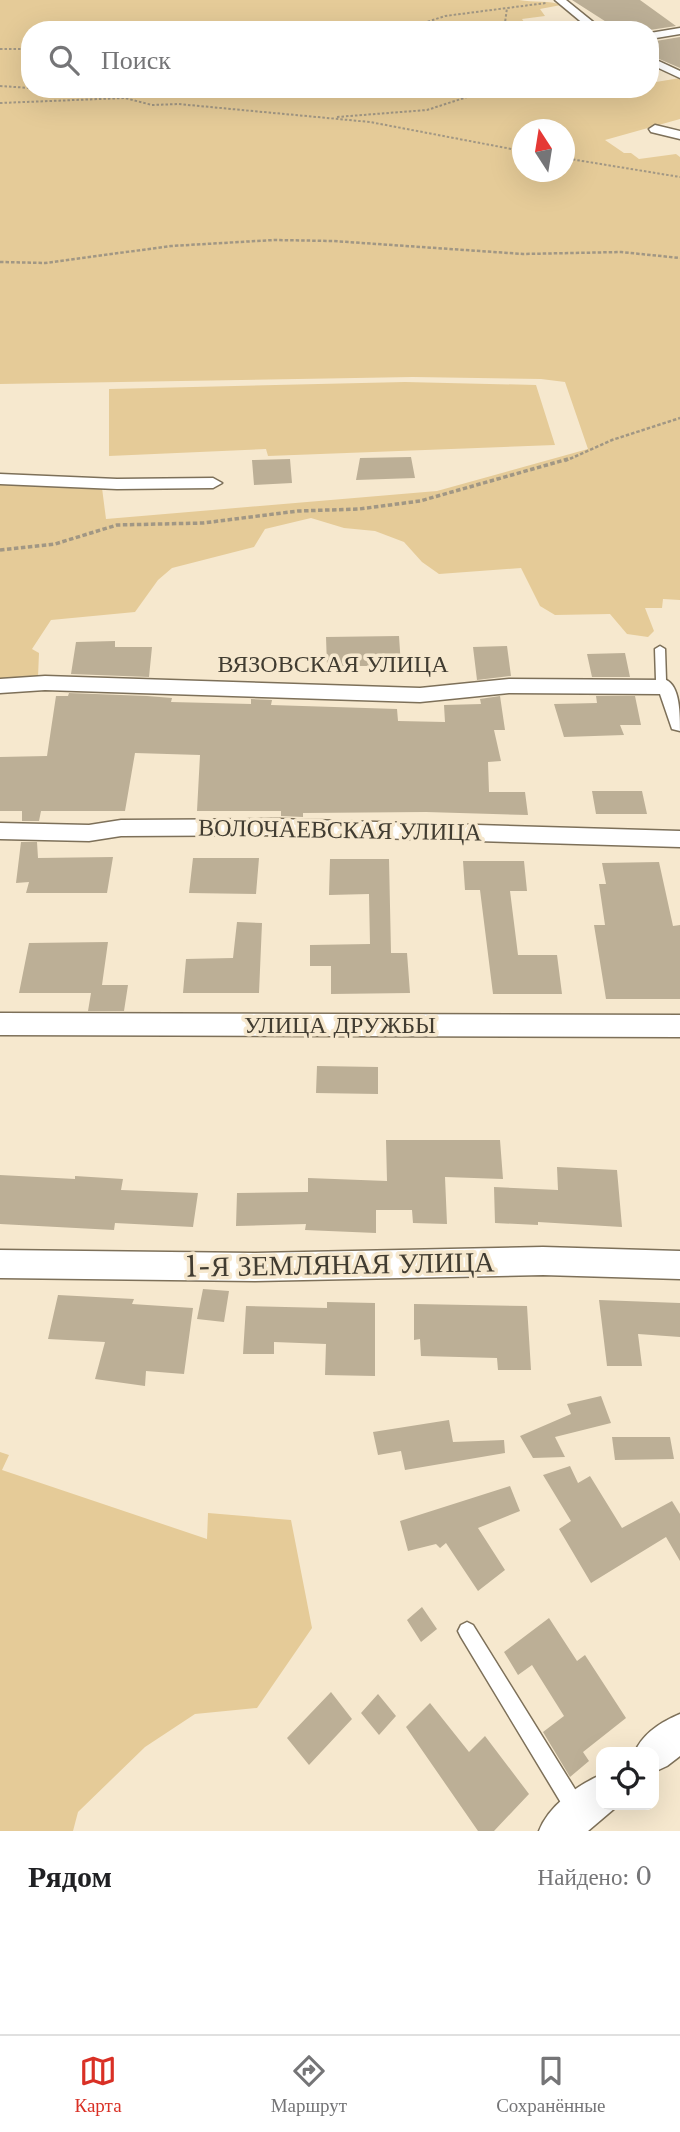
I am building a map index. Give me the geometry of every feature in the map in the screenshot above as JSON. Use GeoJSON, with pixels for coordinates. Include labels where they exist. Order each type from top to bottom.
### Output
{"type":"FeatureCollection","features":[{"type":"Feature","properties":{"kind":"street"},"geometry":{"type":"LineString","coordinates":[[561,1],[587,21]]}},
{"type":"Feature","properties":{"kind":"street"},"geometry":{"type":"LineString","coordinates":[[659,34],[680,31]]}},
{"type":"Feature","properties":{"kind":"street"},"geometry":{"type":"LineString","coordinates":[[659,64],[680,75]]}},
{"type":"Feature","properties":{"kind":"street"},"geometry":{"type":"LineString","coordinates":[[655,129],[680,135]]}},
{"type":"Feature","properties":{"kind":"street"},"geometry":{"type":"LineString","coordinates":[[0,479],[104,484],[213,483]]}},
{"type":"Feature","properties":{"kind":"street","name":"ВЯЗОВСКАЯ УЛИЦА"},"geometry":{"type":"LineString","coordinates":[[0,686],[45,683],[420,695],[509,686],[666,687]]}},
{"type":"Feature","properties":{"kind":"street"},"geometry":{"type":"LineString","coordinates":[[666,687],[673,697],[680,724]]}},
{"type":"Feature","properties":{"kind":"street","name":"ВОЛОЧАЕВСКАЯ УЛИЦА"},"geometry":{"type":"LineString","coordinates":[[0,831],[89,833],[121,828],[277,827],[680,839]]}},
{"type":"Feature","properties":{"kind":"street","name":"УЛИЦА ДРУЖБЫ"},"geometry":{"type":"LineString","coordinates":[[0,1024],[680,1026]]}},
{"type":"Feature","properties":{"kind":"street","name":"1-Я ЗЕМЛЯНАЯ УЛИЦА"},"geometry":{"type":"LineString","coordinates":[[0,1264],[242,1267],[543,1261],[680,1265]]}},
{"type":"Feature","properties":{"kind":"street"},"geometry":{"type":"LineString","coordinates":[[659,1749],[680,1733]]}},
{"type":"Feature","properties":{"kind":"lane"},"geometry":{"type":"LineString","coordinates":[[660,649],[661,680],[666,687]]}},
{"type":"Feature","properties":{"kind":"lane"},"geometry":{"type":"LineString","coordinates":[[467,1631],[579,1812]]}},
{"type":"Feature","properties":{"kind":"path"},"geometry":{"type":"LineString","coordinates":[[430,21],[445,16],[561,1]]}},
{"type":"Feature","properties":{"kind":"path"},"geometry":{"type":"LineString","coordinates":[[505,21],[507,8]]}},
{"type":"Feature","properties":{"kind":"path"},"geometry":{"type":"LineString","coordinates":[[0,49],[21,50]]}},
{"type":"Feature","properties":{"kind":"path"},"geometry":{"type":"LineString","coordinates":[[0,86],[21,87]]}},
{"type":"Feature","properties":{"kind":"path"},"geometry":{"type":"LineString","coordinates":[[0,103],[125,98],[152,105],[178,104],[370,122],[512,149]]}},
{"type":"Feature","properties":{"kind":"path"},"geometry":{"type":"LineString","coordinates":[[326,118],[427,110],[464,98]]}},
{"type":"Feature","properties":{"kind":"path"},"geometry":{"type":"LineString","coordinates":[[575,160],[680,177]]}},
{"type":"Feature","properties":{"kind":"path"},"geometry":{"type":"LineString","coordinates":[[0,262],[44,264],[170,246],[274,240],[333,241],[523,254],[621,252],[680,258]]}},
{"type":"Feature","properties":{"kind":"path"},"geometry":{"type":"LineString","coordinates":[[0,550],[68,541],[91,531],[117,525],[213,522],[298,511],[359,509],[420,501],[555,465],[612,440],[680,418]]}},
{"type":"Feature","properties":{"kind":"shaded area"},"geometry":{"type":"Polygon","coordinates":[[[0,0],[519,0],[561,5],[540,9],[545,16],[522,19],[523,21],[21,21],[21,98],[659,98],[659,82],[680,78],[680,119],[605,140],[639,159],[676,154],[680,157],[680,600],[663,599],[662,608],[645,608],[654,631],[648,637],[627,634],[610,614],[555,615],[540,606],[521,568],[439,574],[422,562],[404,542],[375,531],[344,528],[311,518],[265,529],[254,547],[172,568],[158,580],[135,612],[51,620],[32,649],[39,653],[38,677],[0,680],[0,484],[102,488],[106,519],[437,491],[588,449],[565,382],[541,379],[413,377],[0,384],[0,0]]]}},
{"type":"Feature","properties":{"kind":"shaded area"},"geometry":{"type":"Polygon","coordinates":[[[405,382],[536,385],[555,445],[268,456],[266,449],[109,456],[109,389],[405,382]]]}},
{"type":"Feature","properties":{"kind":"shaded area"},"geometry":{"type":"Polygon","coordinates":[[[0,1452],[9,1455],[2,1470],[207,1539],[208,1513],[291,1520],[312,1628],[257,1708],[195,1714],[145,1747],[78,1812],[73,1831],[0,1831],[0,1452]]]}},
{"type":"Feature","properties":{"kind":"building"},"geometry":{"type":"Polygon","coordinates":[[[572,0],[640,0],[676,26],[659,29],[659,21],[605,21],[572,0]]]}},
{"type":"Feature","properties":{"kind":"building"},"geometry":{"type":"Polygon","coordinates":[[[680,37],[680,68],[659,59],[659,40],[680,37]]]}},
{"type":"Feature","properties":{"kind":"building"},"geometry":{"type":"Polygon","coordinates":[[[411,457],[415,478],[356,480],[360,458],[411,457]]]}},
{"type":"Feature","properties":{"kind":"building"},"geometry":{"type":"Polygon","coordinates":[[[290,459],[292,483],[254,485],[252,460],[290,459]]]}},
{"type":"Feature","properties":{"kind":"building"},"geometry":{"type":"Polygon","coordinates":[[[399,636],[401,666],[327,666],[326,637],[399,636]]]}},
{"type":"Feature","properties":{"kind":"building"},"geometry":{"type":"Polygon","coordinates":[[[115,641],[115,647],[152,647],[149,677],[71,674],[76,642],[115,641]]]}},
{"type":"Feature","properties":{"kind":"building"},"geometry":{"type":"Polygon","coordinates":[[[507,646],[511,676],[477,680],[473,647],[507,646]]]}},
{"type":"Feature","properties":{"kind":"building"},"geometry":{"type":"Polygon","coordinates":[[[625,653],[630,677],[592,677],[587,654],[625,653]]]}},
{"type":"Feature","properties":{"kind":"building"},"geometry":{"type":"Polygon","coordinates":[[[69,693],[172,698],[171,702],[251,704],[251,699],[272,700],[271,705],[397,709],[398,721],[445,722],[444,705],[481,704],[480,699],[500,696],[505,730],[494,730],[501,761],[488,762],[489,792],[525,792],[528,815],[303,813],[303,817],[281,816],[281,811],[197,811],[200,755],[135,753],[125,811],[41,811],[39,821],[22,821],[22,811],[0,811],[0,757],[47,756],[56,696],[68,696],[69,693]]]}},
{"type":"Feature","properties":{"kind":"building"},"geometry":{"type":"Polygon","coordinates":[[[596,696],[635,696],[641,725],[620,725],[624,735],[564,737],[554,704],[597,703],[596,696]]]}},
{"type":"Feature","properties":{"kind":"building"},"geometry":{"type":"Polygon","coordinates":[[[592,791],[642,791],[647,814],[596,814],[592,791]]]}},
{"type":"Feature","properties":{"kind":"building"},"geometry":{"type":"Polygon","coordinates":[[[21,842],[37,842],[38,858],[113,857],[107,893],[26,893],[29,882],[16,883],[21,842]]]}},
{"type":"Feature","properties":{"kind":"building"},"geometry":{"type":"Polygon","coordinates":[[[193,858],[259,858],[256,894],[189,893],[193,858]]]}},
{"type":"Feature","properties":{"kind":"building"},"geometry":{"type":"Polygon","coordinates":[[[330,859],[389,859],[391,953],[407,953],[410,993],[331,994],[331,966],[310,966],[310,945],[370,944],[369,894],[329,895],[330,859]]]}},
{"type":"Feature","properties":{"kind":"building"},"geometry":{"type":"Polygon","coordinates":[[[463,861],[524,861],[527,891],[510,891],[518,955],[557,955],[562,994],[493,994],[480,890],[465,890],[463,861]]]}},
{"type":"Feature","properties":{"kind":"building"},"geometry":{"type":"Polygon","coordinates":[[[659,862],[673,926],[680,925],[680,999],[606,999],[594,925],[605,925],[599,884],[606,884],[602,863],[659,862]]]}},
{"type":"Feature","properties":{"kind":"building"},"geometry":{"type":"Polygon","coordinates":[[[237,922],[262,923],[259,993],[183,993],[186,959],[233,958],[237,922]]]}},
{"type":"Feature","properties":{"kind":"building"},"geometry":{"type":"Polygon","coordinates":[[[108,942],[102,985],[128,985],[124,1011],[88,1011],[91,993],[19,993],[29,943],[108,942]]]}},
{"type":"Feature","properties":{"kind":"building"},"geometry":{"type":"Polygon","coordinates":[[[317,1066],[378,1067],[378,1094],[316,1093],[317,1066]]]}},
{"type":"Feature","properties":{"kind":"building"},"geometry":{"type":"Polygon","coordinates":[[[386,1140],[500,1140],[503,1179],[445,1177],[447,1224],[413,1223],[412,1210],[376,1210],[376,1233],[305,1230],[306,1224],[236,1226],[237,1193],[308,1192],[308,1178],[387,1181],[386,1140]]]}},
{"type":"Feature","properties":{"kind":"building"},"geometry":{"type":"Polygon","coordinates":[[[557,1167],[617,1170],[622,1227],[538,1222],[538,1225],[495,1223],[494,1187],[558,1190],[557,1167]]]}},
{"type":"Feature","properties":{"kind":"building"},"geometry":{"type":"Polygon","coordinates":[[[0,1175],[123,1179],[121,1190],[198,1193],[193,1227],[115,1223],[114,1230],[0,1224],[0,1175]]]}},
{"type":"Feature","properties":{"kind":"building"},"geometry":{"type":"Polygon","coordinates":[[[203,1289],[229,1291],[224,1322],[197,1319],[203,1289]]]}},
{"type":"Feature","properties":{"kind":"building"},"geometry":{"type":"Polygon","coordinates":[[[58,1295],[134,1299],[132,1304],[193,1308],[184,1374],[146,1371],[145,1386],[95,1379],[105,1342],[48,1339],[58,1295]]]}},
{"type":"Feature","properties":{"kind":"building"},"geometry":{"type":"Polygon","coordinates":[[[599,1300],[680,1303],[680,1337],[638,1334],[642,1366],[607,1366],[599,1300]]]}},
{"type":"Feature","properties":{"kind":"building"},"geometry":{"type":"Polygon","coordinates":[[[327,1302],[375,1303],[375,1376],[325,1375],[326,1344],[274,1342],[274,1354],[243,1354],[246,1306],[327,1308],[327,1302]]]}},
{"type":"Feature","properties":{"kind":"building"},"geometry":{"type":"Polygon","coordinates":[[[414,1304],[527,1306],[531,1370],[498,1370],[497,1358],[421,1356],[420,1339],[414,1340],[414,1304]]]}},
{"type":"Feature","properties":{"kind":"building"},"geometry":{"type":"Polygon","coordinates":[[[601,1396],[611,1423],[555,1437],[565,1457],[533,1458],[520,1436],[571,1414],[567,1404],[601,1396]]]}},
{"type":"Feature","properties":{"kind":"building"},"geometry":{"type":"Polygon","coordinates":[[[449,1420],[453,1442],[504,1440],[505,1453],[405,1470],[401,1451],[378,1455],[373,1432],[449,1420]]]}},
{"type":"Feature","properties":{"kind":"building"},"geometry":{"type":"Polygon","coordinates":[[[612,1437],[670,1437],[674,1459],[615,1460],[612,1437]]]}},
{"type":"Feature","properties":{"kind":"building"},"geometry":{"type":"Polygon","coordinates":[[[570,1466],[578,1483],[590,1476],[622,1528],[672,1501],[680,1514],[680,1561],[666,1537],[591,1583],[559,1529],[571,1521],[543,1475],[570,1466]]]}},
{"type":"Feature","properties":{"kind":"building"},"geometry":{"type":"Polygon","coordinates":[[[510,1486],[520,1511],[478,1528],[505,1570],[478,1591],[446,1543],[440,1548],[436,1544],[408,1551],[400,1521],[510,1486]]]}},
{"type":"Feature","properties":{"kind":"building"},"geometry":{"type":"Polygon","coordinates":[[[422,1607],[437,1629],[421,1642],[407,1620],[422,1607]]]}},
{"type":"Feature","properties":{"kind":"building"},"geometry":{"type":"Polygon","coordinates":[[[549,1618],[577,1661],[585,1655],[626,1718],[583,1752],[589,1761],[570,1777],[543,1732],[564,1716],[532,1665],[518,1675],[504,1652],[549,1618]]]}},
{"type":"Feature","properties":{"kind":"building"},"geometry":{"type":"Polygon","coordinates":[[[331,1692],[352,1719],[309,1765],[287,1738],[331,1692]]]}},
{"type":"Feature","properties":{"kind":"building"},"geometry":{"type":"Polygon","coordinates":[[[378,1694],[396,1716],[379,1735],[361,1713],[378,1694]]]}},
{"type":"Feature","properties":{"kind":"building"},"geometry":{"type":"Polygon","coordinates":[[[430,1703],[469,1752],[485,1736],[529,1794],[494,1831],[478,1831],[406,1727],[430,1703]]]}}]}
